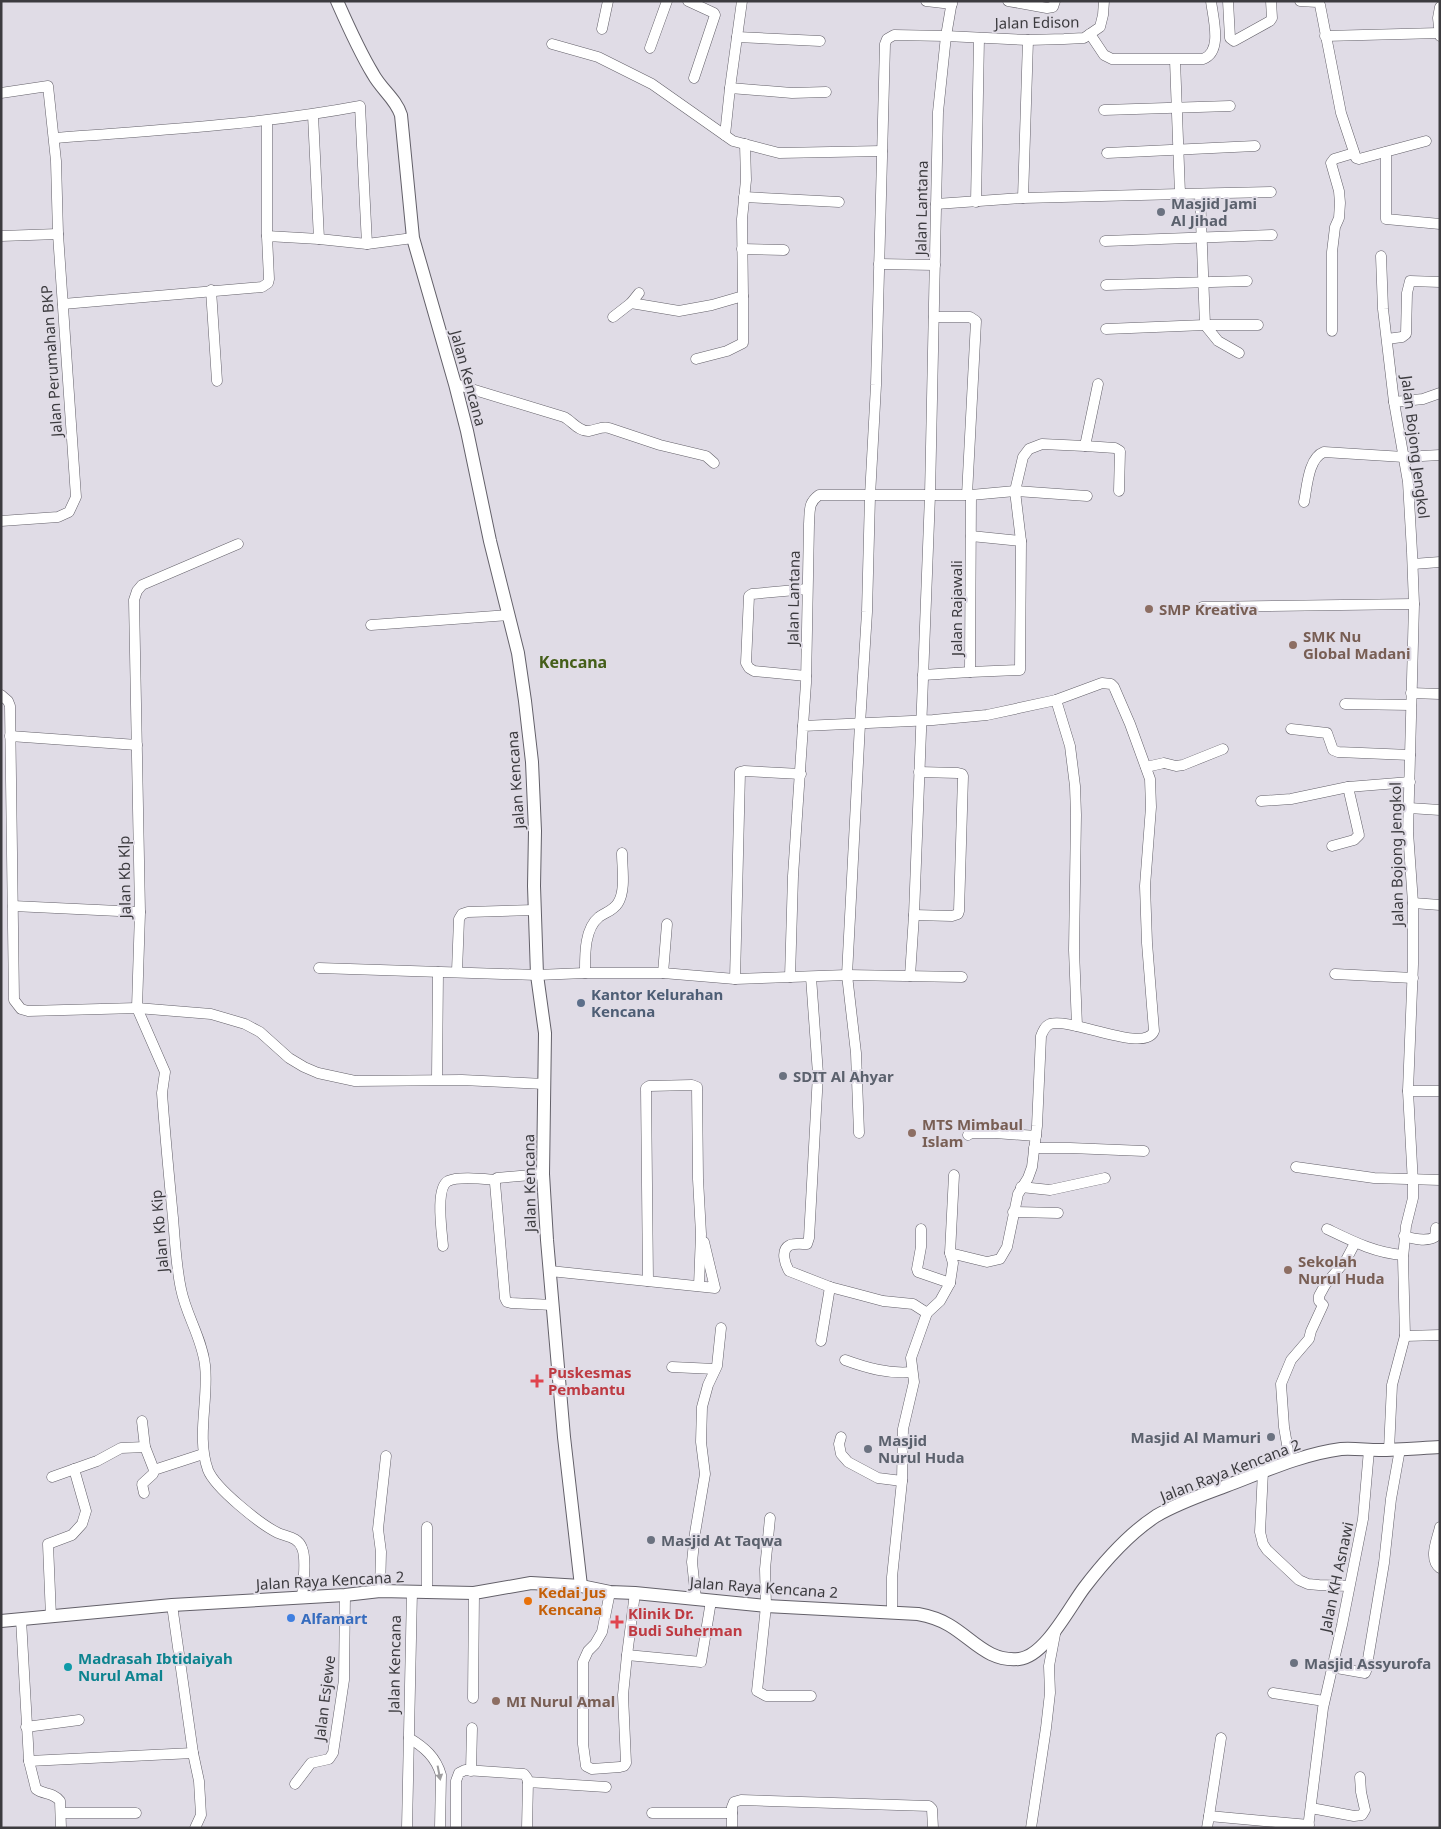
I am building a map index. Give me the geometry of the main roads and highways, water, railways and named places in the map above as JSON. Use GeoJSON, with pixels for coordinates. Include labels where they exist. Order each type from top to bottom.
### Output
{"type":"FeatureCollection","features":[{"type":"Feature","properties":{"kind":"place","name":"Masjid Jami Al Jihad"},"geometry":{"type":"Point","coordinates":[1161,212]}},
{"type":"Feature","properties":{"kind":"place","name":"SMP Kreativa"},"geometry":{"type":"Point","coordinates":[1149,609]}},
{"type":"Feature","properties":{"kind":"place","name":"SMK Nu Global Madani"},"geometry":{"type":"Point","coordinates":[1293,645]}},
{"type":"Feature","properties":{"kind":"place","name":"Kantor Kelurahan Kencana"},"geometry":{"type":"Point","coordinates":[581,1003]}},
{"type":"Feature","properties":{"kind":"place","name":"SDIT Al Ahyar"},"geometry":{"type":"Point","coordinates":[783,1076]}},
{"type":"Feature","properties":{"kind":"place","name":"MTS Mimbaul Islam"},"geometry":{"type":"Point","coordinates":[912,1133]}},
{"type":"Feature","properties":{"kind":"place","name":"Sekolah Nurul Huda"},"geometry":{"type":"Point","coordinates":[1288,1270]}},
{"type":"Feature","properties":{"kind":"place","name":"Puskesmas Pembantu"},"geometry":{"type":"Point","coordinates":[537,1381]}},
{"type":"Feature","properties":{"kind":"place","name":"Masjid Al Mamuri"},"geometry":{"type":"Point","coordinates":[1271,1437]}},
{"type":"Feature","properties":{"kind":"place","name":"Masjid Nurul Huda"},"geometry":{"type":"Point","coordinates":[868,1449]}},
{"type":"Feature","properties":{"kind":"place","name":"Masjid At Taqwa"},"geometry":{"type":"Point","coordinates":[651,1540]}},
{"type":"Feature","properties":{"kind":"place","name":"Kedai Jus Kencana"},"geometry":{"type":"Point","coordinates":[528,1601]}},
{"type":"Feature","properties":{"kind":"place","name":"Alfamart"},"geometry":{"type":"Point","coordinates":[291,1618]}},
{"type":"Feature","properties":{"kind":"place","name":"Klinik Dr. Budi Suherman"},"geometry":{"type":"Point","coordinates":[617,1622]}},
{"type":"Feature","properties":{"kind":"place","name":"Masjid Assyurofa"},"geometry":{"type":"Point","coordinates":[1294,1663]}},
{"type":"Feature","properties":{"kind":"place","name":"Madrasah Ibtidaiyah Nurul Amal"},"geometry":{"type":"Point","coordinates":[68,1667]}},
{"type":"Feature","properties":{"kind":"place","name":"MI Nurul Amal"},"geometry":{"type":"Point","coordinates":[496,1701]}},
{"type":"Feature","properties":{"kind":"district","name":"Kencana"},"geometry":{"type":"Point","coordinates":[573,662]}}]}
